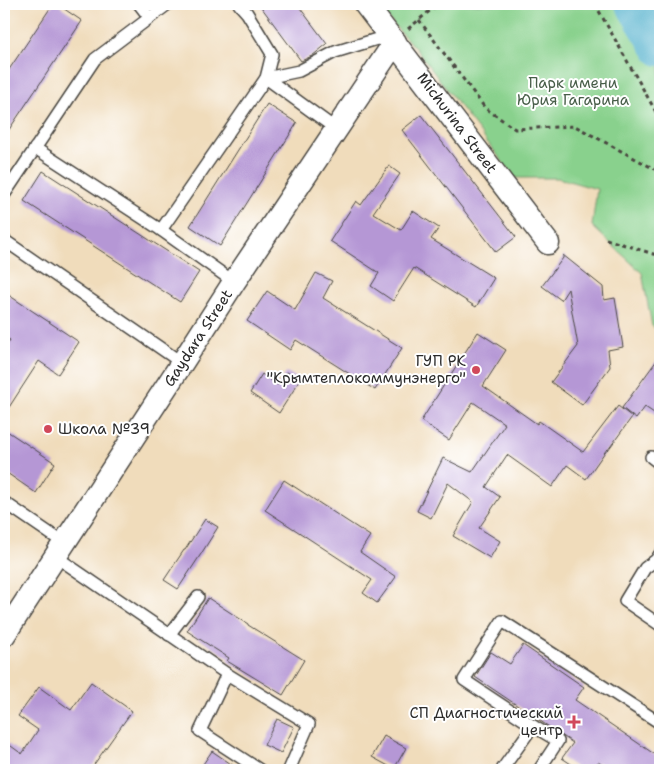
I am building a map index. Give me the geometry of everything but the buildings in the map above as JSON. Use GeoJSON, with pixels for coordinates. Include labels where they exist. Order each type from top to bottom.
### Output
{"type":"FeatureCollection","features":[{"type":"Feature","properties":{"kind":"street","name":"Michurina Street"},"geometry":{"type":"LineString","coordinates":[[366,4],[548,243]]}},
{"type":"Feature","properties":{"kind":"street","name":"Gaydara Street"},"geometry":{"type":"LineString","coordinates":[[4,635],[234,282],[395,42]]}},
{"type":"Feature","properties":{"kind":"lane"},"geometry":{"type":"LineString","coordinates":[[139,4],[149,17]]}},
{"type":"Feature","properties":{"kind":"lane"},"geometry":{"type":"LineString","coordinates":[[4,195],[95,59],[168,4]]}},
{"type":"Feature","properties":{"kind":"lane"},"geometry":{"type":"LineString","coordinates":[[160,230],[266,78],[272,54],[247,13],[239,4]]}},
{"type":"Feature","properties":{"kind":"lane"},"geometry":{"type":"LineString","coordinates":[[266,78],[299,70],[335,52],[377,39],[395,42]]}},
{"type":"Feature","properties":{"kind":"lane"},"geometry":{"type":"LineString","coordinates":[[266,78],[336,129]]}},
{"type":"Feature","properties":{"kind":"lane"},"geometry":{"type":"LineString","coordinates":[[35,148],[160,230],[234,282]]}},
{"type":"Feature","properties":{"kind":"lane"},"geometry":{"type":"LineString","coordinates":[[4,240],[182,363]]}},
{"type":"Feature","properties":{"kind":"lane"},"geometry":{"type":"LineString","coordinates":[[4,502],[60,549],[170,635],[227,674],[309,724],[289,770]]}},
{"type":"Feature","properties":{"kind":"lane"},"geometry":{"type":"LineString","coordinates":[[660,554],[656,560],[645,568],[625,601],[660,624]]}},
{"type":"Feature","properties":{"kind":"lane"},"geometry":{"type":"LineString","coordinates":[[170,635],[198,597]]}},
{"type":"Feature","properties":{"kind":"lane"},"geometry":{"type":"LineString","coordinates":[[539,770],[558,742],[464,680],[502,621],[660,722]]}},
{"type":"Feature","properties":{"kind":"lane"},"geometry":{"type":"LineString","coordinates":[[227,674],[200,731],[260,770]]}},
{"type":"Feature","properties":{"kind":"lane"},"geometry":{"type":"LineString","coordinates":[[507,770],[503,768],[532,726]]}},
{"type":"Feature","properties":{"kind":"path"},"geometry":{"type":"LineString","coordinates":[[395,42],[438,4]]}},
{"type":"Feature","properties":{"kind":"path"},"geometry":{"type":"LineString","coordinates":[[595,4],[660,119]]}},
{"type":"Feature","properties":{"kind":"path"},"geometry":{"type":"LineString","coordinates":[[656,4],[660,11]]}},
{"type":"Feature","properties":{"kind":"path"},"geometry":{"type":"LineString","coordinates":[[418,20],[485,108],[515,129],[575,126],[660,172]]}},
{"type":"Feature","properties":{"kind":"path"},"geometry":{"type":"LineString","coordinates":[[606,239],[660,256]]}},
{"type":"Feature","properties":{"kind":"green space","name":"Парк имени Юрия Гагарина"},"geometry":{"type":"Polygon","coordinates":[[[376,4],[660,4],[660,332],[652,326],[642,273],[592,226],[597,189],[558,178],[515,178],[415,48],[376,4]]]}},
{"type":"Feature","properties":{"kind":"waterway"},"geometry":{"type":"LineString","coordinates":[[632,4],[660,49]]}},
{"type":"Feature","properties":{"kind":"place","name":"ГУП РК \"Крымтеплокоммунэнерго\""},"geometry":{"type":"Point","coordinates":[476,370]}},
{"type":"Feature","properties":{"kind":"place","name":"Школа №39"},"geometry":{"type":"Point","coordinates":[48,429]}},
{"type":"Feature","properties":{"kind":"place","name":"СП Диагностический центр"},"geometry":{"type":"Point","coordinates":[574,722]}}]}
